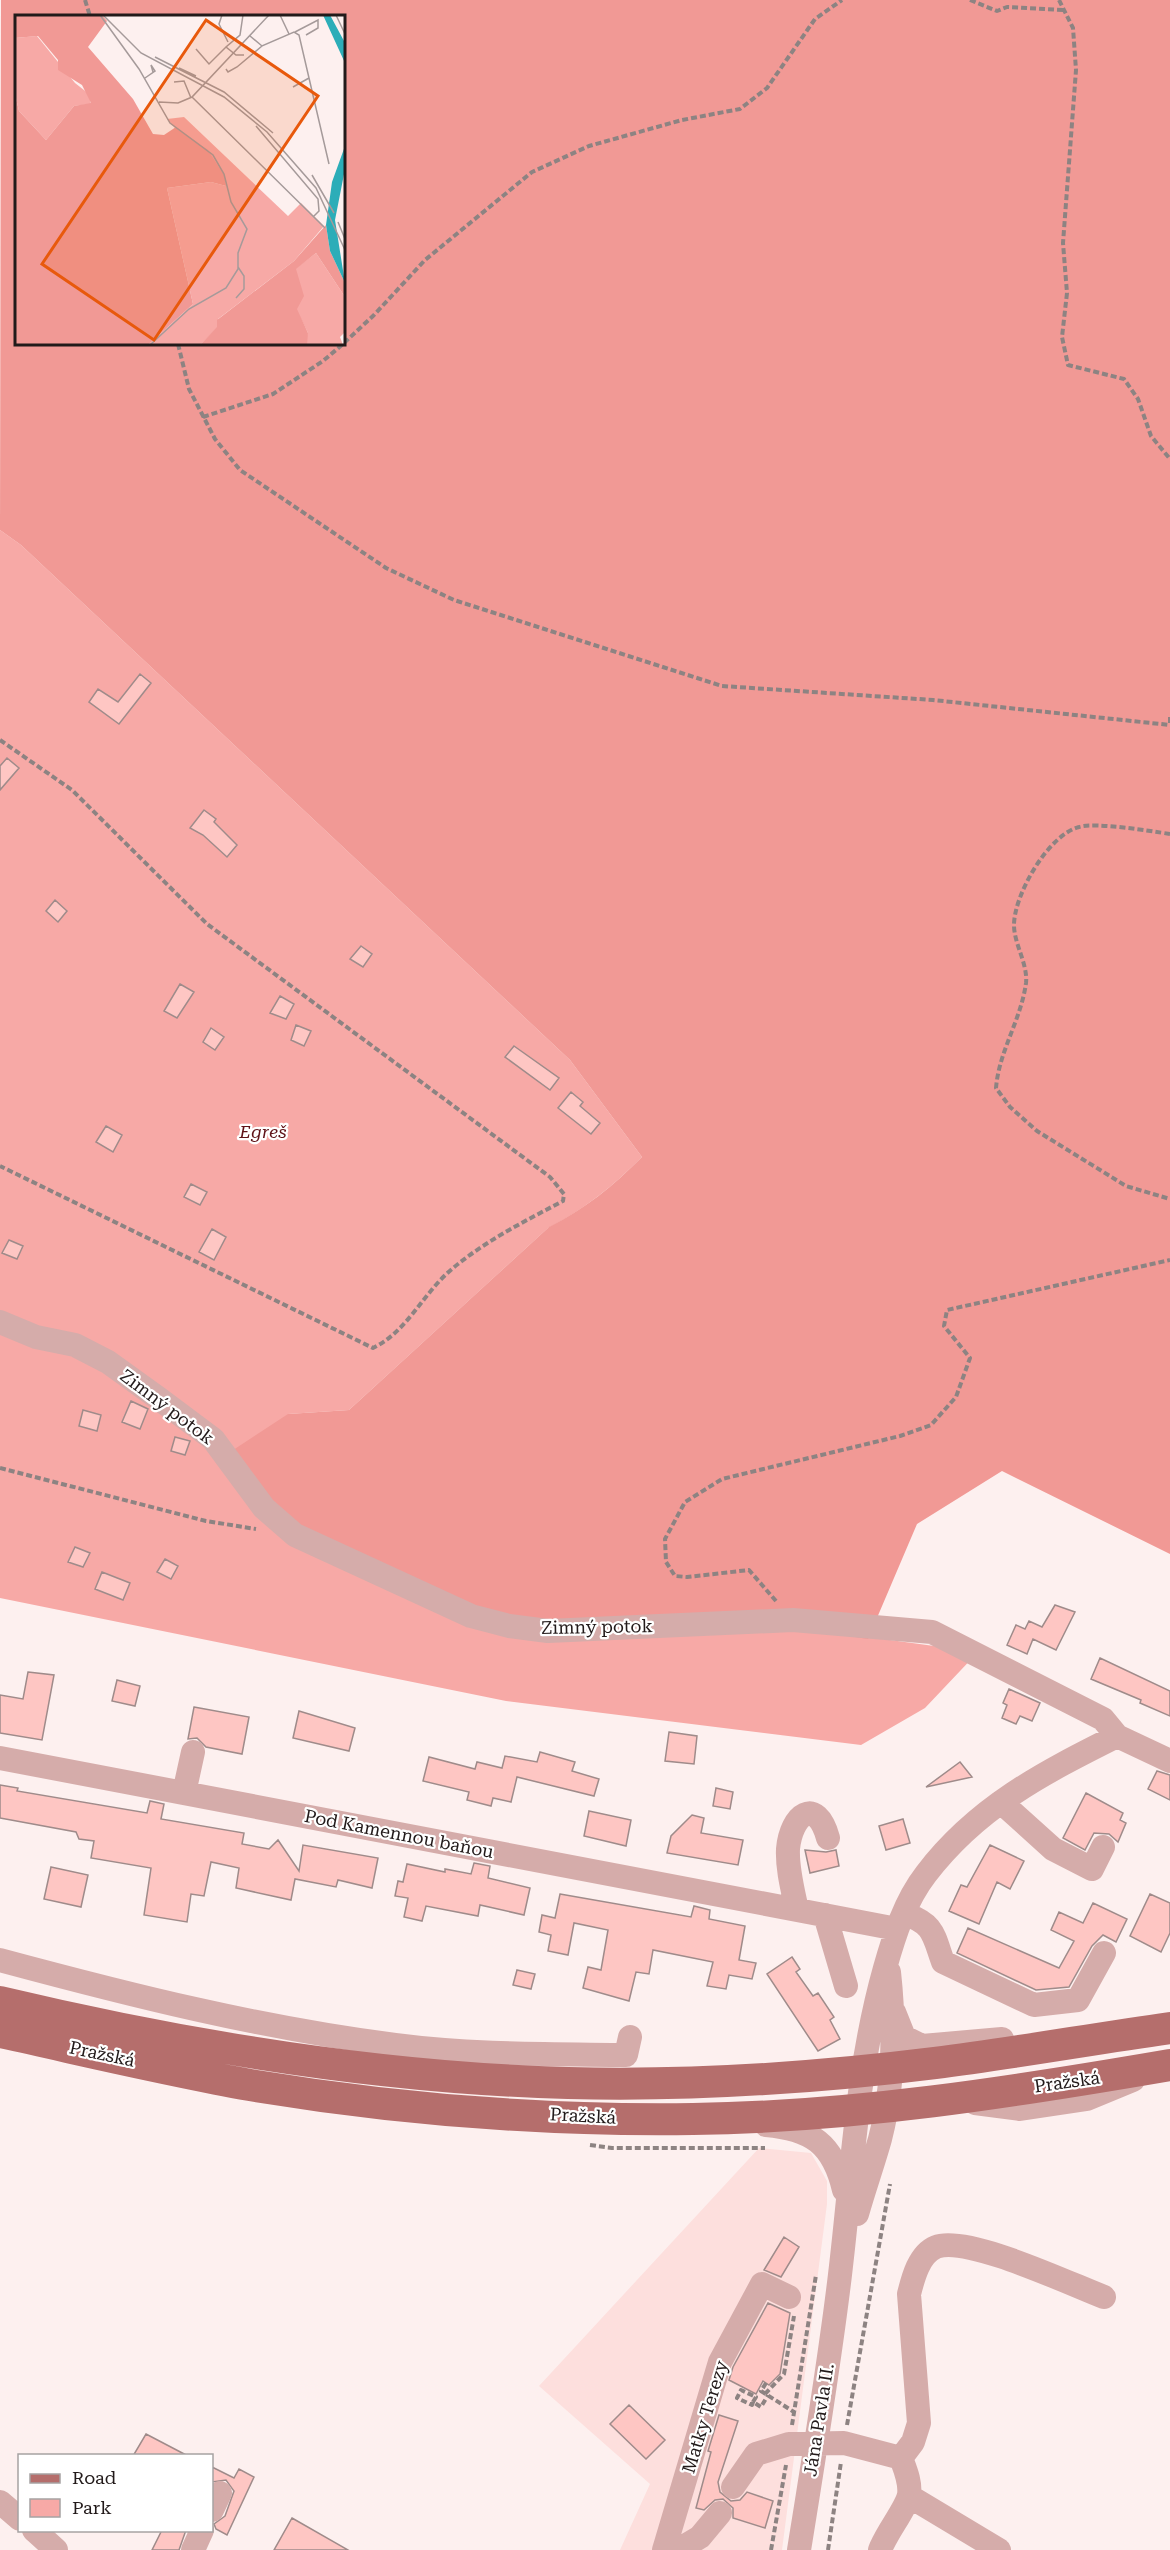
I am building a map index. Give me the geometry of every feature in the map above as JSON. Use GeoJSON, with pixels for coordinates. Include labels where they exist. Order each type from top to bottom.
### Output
{"type":"FeatureCollection","features":[{"type":"Feature","properties":{"kind":"main road","name":"Pražská"},"geometry":{"type":"LineString","coordinates":[[0,2002],[201,2043],[327,2063],[442,2076],[604,2082],[752,2078],[876,2069],[1156,2030]]}},
{"type":"Feature","properties":{"kind":"main road","name":"Pražská"},"geometry":{"type":"LineString","coordinates":[[0,2032],[249,2085],[391,2104],[615,2118],[695,2119],[872,2108],[1170,2065]]}},
{"type":"Feature","properties":{"kind":"street","name":"Zimný potok"},"geometry":{"type":"LineString","coordinates":[[0,1322],[36,1337],[75,1345],[108,1362],[213,1439],[264,1508],[295,1535],[471,1616],[509,1626],[548,1631],[793,1620],[932,1632],[1102,1719],[1117,1736]]}},
{"type":"Feature","properties":{"kind":"street"},"geometry":{"type":"LineString","coordinates":[[872,2108],[876,2069],[873,2009],[901,1921],[924,1875],[970,1823],[1044,1772],[1117,1736],[1170,1761]]}},
{"type":"Feature","properties":{"kind":"street"},"geometry":{"type":"LineString","coordinates":[[184,1793],[193,1752]]}},
{"type":"Feature","properties":{"kind":"street","name":"Pod Kamennou baňou"},"geometry":{"type":"LineString","coordinates":[[0,1758],[825,1915],[901,1921],[923,1920],[933,1933],[943,1962],[1034,2005],[1078,2000],[1104,1953]]}},
{"type":"Feature","properties":{"kind":"street"},"geometry":{"type":"LineString","coordinates":[[1001,1802],[1053,1849],[1092,1869],[1103,1847]]}},
{"type":"Feature","properties":{"kind":"street"},"geometry":{"type":"LineString","coordinates":[[797,1910],[788,1851],[791,1831],[796,1819],[804,1813],[815,1814],[822,1820],[828,1838]]}},
{"type":"Feature","properties":{"kind":"street"},"geometry":{"type":"LineString","coordinates":[[825,1915],[846,1986]]}},
{"type":"Feature","properties":{"kind":"street"},"geometry":{"type":"LineString","coordinates":[[876,2069],[893,2011],[888,1959]]}},
{"type":"Feature","properties":{"kind":"street"},"geometry":{"type":"LineString","coordinates":[[0,1960],[138,1997],[297,2031],[397,2046],[489,2052],[626,2055],[630,2037]]}},
{"type":"Feature","properties":{"kind":"street","name":"Pražská"},"geometry":{"type":"LineString","coordinates":[[893,2011],[904,2037],[922,2046],[1045,2034],[1156,2030]]}},
{"type":"Feature","properties":{"kind":"street"},"geometry":{"type":"LineString","coordinates":[[880,2139],[910,2110],[941,2099]]}},
{"type":"Feature","properties":{"kind":"street","name":"Jána Pavla II."},"geometry":{"type":"LineString","coordinates":[[838,2289],[868,2173],[880,2139],[872,2108]]}},
{"type":"Feature","properties":{"kind":"street","name":"Jána Pavla II."},"geometry":{"type":"LineString","coordinates":[[799,2550],[838,2289],[846,2200],[872,2108]]}},
{"type":"Feature","properties":{"kind":"street"},"geometry":{"type":"LineString","coordinates":[[695,2119],[793,2128],[810,2135],[833,2158],[846,2200]]}},
{"type":"Feature","properties":{"kind":"street"},"geometry":{"type":"LineString","coordinates":[[901,2458],[913,2442],[919,2424],[909,2294],[914,2275],[924,2258],[936,2248],[952,2245],[979,2249],[1104,2297]]}},
{"type":"Feature","properties":{"kind":"street","name":"Matky Terezy"},"geometry":{"type":"LineString","coordinates":[[664,2550],[720,2362],[762,2284],[789,2306]]}},
{"type":"Feature","properties":{"kind":"street"},"geometry":{"type":"LineString","coordinates":[[733,2487],[756,2454],[789,2444],[844,2443],[901,2458]]}},
{"type":"Feature","properties":{"kind":"street"},"geometry":{"type":"LineString","coordinates":[[880,2550],[909,2496],[908,2478],[901,2458]]}},
{"type":"Feature","properties":{"kind":"street"},"geometry":{"type":"LineString","coordinates":[[909,2496],[999,2550]]}},
{"type":"Feature","properties":{"kind":"street"},"geometry":{"type":"LineString","coordinates":[[0,2502],[18,2517]]}},
{"type":"Feature","properties":{"kind":"street"},"geometry":{"type":"LineString","coordinates":[[678,2550],[698,2543],[720,2513]]}},
{"type":"Feature","properties":{"kind":"street"},"geometry":{"type":"LineString","coordinates":[[36,2532],[57,2550]]}},
{"type":"Feature","properties":{"kind":"street"},"geometry":{"type":"LineString","coordinates":[[193,2550],[201,2532]]}},
{"type":"Feature","properties":{"kind":"path"},"geometry":{"type":"LineString","coordinates":[[85,0],[90,15]]}},
{"type":"Feature","properties":{"kind":"path"},"geometry":{"type":"LineString","coordinates":[[345,341],[374,315],[424,260],[532,172],[589,146],[682,120],[740,109],[767,88],[815,19],[842,0]]}},
{"type":"Feature","properties":{"kind":"path"},"geometry":{"type":"LineString","coordinates":[[970,0],[997,11],[1007,7],[1064,10]]}},
{"type":"Feature","properties":{"kind":"path"},"geometry":{"type":"LineString","coordinates":[[1059,0],[1074,28],[1076,70],[1063,243],[1067,293],[1062,337],[1068,365],[1124,379],[1138,399],[1151,436],[1170,459]]}},
{"type":"Feature","properties":{"kind":"path"},"geometry":{"type":"LineString","coordinates":[[178,345],[189,389],[214,438],[240,470],[386,568],[454,600],[722,686],[933,700],[1170,724],[1170,717]]}},
{"type":"Feature","properties":{"kind":"path"},"geometry":{"type":"LineString","coordinates":[[203,417],[273,394],[323,361],[341,345]]}},
{"type":"Feature","properties":{"kind":"path"},"geometry":{"type":"LineString","coordinates":[[0,740],[72,790],[207,924],[550,1177],[564,1194],[563,1201],[504,1232],[451,1270],[390,1340],[374,1347],[0,1166]]}},
{"type":"Feature","properties":{"kind":"path"},"geometry":{"type":"LineString","coordinates":[[1170,834],[1127,828],[1080,826],[1061,836],[1041,859],[1017,901],[1014,926],[1026,980],[1016,1024],[998,1065],[996,1088],[1010,1107],[1037,1131],[1126,1186],[1170,1199]]}},
{"type":"Feature","properties":{"kind":"path"},"geometry":{"type":"LineString","coordinates":[[793,1620],[749,1570],[687,1577],[675,1576],[666,1562],[665,1539],[685,1502],[722,1479],[900,1436],[931,1425],[956,1397],[970,1358],[944,1326],[947,1310],[1170,1260]]}},
{"type":"Feature","properties":{"kind":"path"},"geometry":{"type":"LineString","coordinates":[[0,1468],[206,1521],[256,1529]]}},
{"type":"Feature","properties":{"kind":"path"},"geometry":{"type":"LineString","coordinates":[[828,2550],[844,2443],[891,2177]]}},
{"type":"Feature","properties":{"kind":"path"},"geometry":{"type":"LineString","coordinates":[[771,2550],[817,2270]]}},
{"type":"Feature","properties":{"kind":"path"},"geometry":{"type":"LineString","coordinates":[[753,2403],[756,2397],[764,2393],[784,2374],[794,2316],[789,2306]]}},
{"type":"Feature","properties":{"kind":"path"},"geometry":{"type":"LineString","coordinates":[[756,2397],[741,2390],[737,2398],[761,2407],[766,2383]]}},
{"type":"Feature","properties":{"kind":"path"},"geometry":{"type":"LineString","coordinates":[[764,2393],[794,2412]]}},
{"type":"Feature","properties":{"kind":"shaded area"},"geometry":{"type":"Polygon","coordinates":[[[1,0],[1170,0],[1170,1554],[1002,1471],[917,1524],[868,1639],[708,1615],[526,1626],[291,1529],[224,1456],[288,1414],[349,1410],[549,1227],[575,1213],[598,1196],[642,1157],[570,1060],[21,545],[0,530],[1,0]]]}},
{"type":"Feature","properties":{"kind":"shaded area"},"geometry":{"type":"Polygon","coordinates":[[[759,2148],[811,2153],[827,2181],[827,2204],[782,2550],[620,2550],[650,2484],[539,2386],[759,2148]]]}},
{"type":"Feature","properties":{"kind":"green space","name":"Egreš"},"geometry":{"type":"Polygon","coordinates":[[[0,530],[21,545],[570,1060],[642,1157],[598,1196],[548,1228],[349,1410],[288,1414],[708,1615],[978,1652],[925,1708],[861,1745],[506,1701],[0,1598],[0,530]]]}},
{"type":"Feature","properties":{"kind":"building"},"geometry":{"type":"Polygon","coordinates":[[[140,674],[151,683],[119,724],[89,702],[98,689],[118,702],[140,674]]]}},
{"type":"Feature","properties":{"kind":"building"},"geometry":{"type":"Polygon","coordinates":[[[7,758],[19,768],[0,790],[0,766],[7,758]]]}},
{"type":"Feature","properties":{"kind":"building"},"geometry":{"type":"Polygon","coordinates":[[[204,810],[216,819],[214,822],[237,845],[227,857],[203,835],[190,828],[204,810]]]}},
{"type":"Feature","properties":{"kind":"building"},"geometry":{"type":"Polygon","coordinates":[[[55,900],[67,911],[58,922],[46,911],[55,900]]]}},
{"type":"Feature","properties":{"kind":"building"},"geometry":{"type":"Polygon","coordinates":[[[361,946],[372,954],[363,967],[350,959],[361,946]]]}},
{"type":"Feature","properties":{"kind":"building"},"geometry":{"type":"Polygon","coordinates":[[[180,984],[194,992],[177,1018],[164,1011],[180,984]]]}},
{"type":"Feature","properties":{"kind":"building"},"geometry":{"type":"Polygon","coordinates":[[[280,996],[294,1004],[286,1019],[270,1013],[280,996]]]}},
{"type":"Feature","properties":{"kind":"building"},"geometry":{"type":"Polygon","coordinates":[[[296,1025],[311,1031],[304,1046],[291,1040],[296,1025]]]}},
{"type":"Feature","properties":{"kind":"building"},"geometry":{"type":"Polygon","coordinates":[[[211,1028],[224,1037],[215,1050],[203,1042],[211,1028]]]}},
{"type":"Feature","properties":{"kind":"building"},"geometry":{"type":"Polygon","coordinates":[[[514,1046],[559,1078],[550,1090],[505,1057],[514,1046]]]}},
{"type":"Feature","properties":{"kind":"building"},"geometry":{"type":"Polygon","coordinates":[[[571,1092],[583,1102],[580,1106],[600,1123],[591,1134],[558,1108],[571,1092]]]}},
{"type":"Feature","properties":{"kind":"building"},"geometry":{"type":"Polygon","coordinates":[[[106,1126],[122,1135],[113,1152],[96,1142],[106,1126]]]}},
{"type":"Feature","properties":{"kind":"building"},"geometry":{"type":"Polygon","coordinates":[[[191,1184],[207,1192],[200,1205],[184,1197],[191,1184]]]}},
{"type":"Feature","properties":{"kind":"building"},"geometry":{"type":"Polygon","coordinates":[[[212,1229],[226,1237],[214,1260],[199,1252],[212,1229]]]}},
{"type":"Feature","properties":{"kind":"building"},"geometry":{"type":"Polygon","coordinates":[[[9,1240],[23,1246],[17,1259],[2,1253],[9,1240]]]}},
{"type":"Feature","properties":{"kind":"building"},"geometry":{"type":"Polygon","coordinates":[[[131,1401],[148,1409],[140,1429],[122,1422],[131,1401]]]}},
{"type":"Feature","properties":{"kind":"building"},"geometry":{"type":"Polygon","coordinates":[[[83,1410],[101,1415],[97,1431],[79,1426],[83,1410]]]}},
{"type":"Feature","properties":{"kind":"building"},"geometry":{"type":"Polygon","coordinates":[[[175,1437],[190,1441],[185,1455],[171,1451],[175,1437]]]}},
{"type":"Feature","properties":{"kind":"building"},"geometry":{"type":"Polygon","coordinates":[[[75,1547],[90,1553],[83,1567],[68,1562],[75,1547]]]}},
{"type":"Feature","properties":{"kind":"building"},"geometry":{"type":"Polygon","coordinates":[[[165,1559],[178,1566],[171,1579],[157,1572],[165,1559]]]}},
{"type":"Feature","properties":{"kind":"building"},"geometry":{"type":"Polygon","coordinates":[[[102,1572],[130,1583],[123,1600],[95,1589],[102,1572]]]}},
{"type":"Feature","properties":{"kind":"building"},"geometry":{"type":"Polygon","coordinates":[[[1055,1605],[1075,1612],[1056,1650],[1033,1639],[1027,1654],[1007,1645],[1016,1625],[1025,1629],[1029,1621],[1042,1627],[1055,1605]]]}},
{"type":"Feature","properties":{"kind":"building"},"geometry":{"type":"Polygon","coordinates":[[[1100,1658],[1170,1691],[1170,1716],[1140,1703],[1141,1700],[1091,1679],[1100,1658]]]}},
{"type":"Feature","properties":{"kind":"building"},"geometry":{"type":"Polygon","coordinates":[[[28,1672],[54,1675],[42,1740],[0,1733],[0,1695],[23,1699],[28,1672]]]}},
{"type":"Feature","properties":{"kind":"building"},"geometry":{"type":"Polygon","coordinates":[[[117,1680],[140,1686],[135,1706],[112,1701],[117,1680]]]}},
{"type":"Feature","properties":{"kind":"building"},"geometry":{"type":"Polygon","coordinates":[[[1009,1689],[1040,1703],[1032,1721],[1020,1716],[1016,1724],[1002,1718],[1007,1705],[1003,1703],[1009,1689]]]}},
{"type":"Feature","properties":{"kind":"building"},"geometry":{"type":"Polygon","coordinates":[[[194,1707],[249,1717],[242,1754],[206,1747],[197,1738],[188,1739],[194,1707]]]}},
{"type":"Feature","properties":{"kind":"building"},"geometry":{"type":"Polygon","coordinates":[[[299,1711],[355,1728],[349,1751],[293,1738],[299,1711]]]}},
{"type":"Feature","properties":{"kind":"building"},"geometry":{"type":"Polygon","coordinates":[[[669,1732],[697,1736],[694,1764],[665,1761],[669,1732]]]}},
{"type":"Feature","properties":{"kind":"building"},"geometry":{"type":"Polygon","coordinates":[[[540,1752],[575,1762],[572,1771],[599,1779],[594,1796],[517,1777],[511,1802],[493,1798],[491,1806],[467,1800],[469,1792],[423,1781],[429,1757],[475,1769],[477,1762],[502,1768],[505,1756],[537,1762],[540,1752]]]}},
{"type":"Feature","properties":{"kind":"building"},"geometry":{"type":"Polygon","coordinates":[[[960,1762],[972,1777],[926,1787],[960,1762]]]}},
{"type":"Feature","properties":{"kind":"building"},"geometry":{"type":"Polygon","coordinates":[[[1157,1771],[1170,1775],[1170,1800],[1148,1789],[1157,1771]]]}},
{"type":"Feature","properties":{"kind":"building"},"geometry":{"type":"Polygon","coordinates":[[[0,1785],[18,1788],[17,1791],[147,1813],[150,1801],[164,1804],[161,1819],[244,1833],[242,1844],[269,1849],[278,1840],[299,1871],[303,1845],[378,1858],[372,1888],[338,1880],[336,1887],[295,1879],[291,1900],[236,1888],[239,1868],[211,1862],[204,1896],[191,1894],[187,1922],[144,1915],[151,1868],[91,1858],[94,1841],[79,1839],[76,1832],[0,1818],[0,1785]]]}},
{"type":"Feature","properties":{"kind":"building"},"geometry":{"type":"Polygon","coordinates":[[[716,1788],[733,1792],[730,1809],[713,1806],[716,1788]]]}},
{"type":"Feature","properties":{"kind":"building"},"geometry":{"type":"Polygon","coordinates":[[[1086,1793],[1123,1813],[1120,1820],[1126,1823],[1118,1842],[1109,1834],[1094,1833],[1085,1850],[1063,1838],[1086,1793]]]}},
{"type":"Feature","properties":{"kind":"building"},"geometry":{"type":"Polygon","coordinates":[[[589,1811],[631,1820],[626,1846],[584,1836],[589,1811]]]}},
{"type":"Feature","properties":{"kind":"building"},"geometry":{"type":"Polygon","coordinates":[[[692,1815],[704,1818],[701,1833],[743,1840],[738,1865],[667,1853],[671,1836],[692,1815]]]}},
{"type":"Feature","properties":{"kind":"building"},"geometry":{"type":"Polygon","coordinates":[[[903,1819],[910,1843],[886,1850],[879,1826],[903,1819]]]}},
{"type":"Feature","properties":{"kind":"building"},"geometry":{"type":"Polygon","coordinates":[[[990,1845],[1024,1861],[1010,1889],[997,1882],[979,1924],[949,1911],[961,1885],[967,1887],[990,1845]]]}},
{"type":"Feature","properties":{"kind":"building"},"geometry":{"type":"Polygon","coordinates":[[[805,1850],[826,1852],[836,1850],[839,1866],[810,1873],[805,1850]]]}},
{"type":"Feature","properties":{"kind":"building"},"geometry":{"type":"Polygon","coordinates":[[[474,1863],[490,1866],[488,1878],[530,1888],[524,1915],[480,1905],[478,1916],[426,1906],[422,1921],[404,1917],[408,1898],[395,1896],[398,1881],[403,1882],[407,1864],[445,1872],[445,1869],[471,1874],[474,1863]]]}},
{"type":"Feature","properties":{"kind":"building"},"geometry":{"type":"Polygon","coordinates":[[[51,1867],[88,1875],[81,1907],[44,1899],[51,1867]]]}},
{"type":"Feature","properties":{"kind":"building"},"geometry":{"type":"Polygon","coordinates":[[[560,1894],[691,1917],[694,1906],[710,1910],[709,1919],[745,1926],[739,1960],[756,1963],[752,1979],[729,1975],[726,1989],[707,1986],[713,1962],[653,1950],[649,1974],[636,1972],[629,2001],[583,1988],[588,1967],[601,1970],[608,1930],[574,1923],[568,1955],[548,1951],[551,1935],[539,1932],[542,1915],[555,1918],[560,1894]]]}},
{"type":"Feature","properties":{"kind":"building"},"geometry":{"type":"Polygon","coordinates":[[[1150,1894],[1170,1903],[1170,1933],[1161,1952],[1130,1936],[1150,1894]]]}},
{"type":"Feature","properties":{"kind":"building"},"geometry":{"type":"Polygon","coordinates":[[[1093,1903],[1127,1919],[1116,1942],[1103,1935],[1092,1946],[1069,1987],[1036,1990],[957,1953],[968,1928],[1059,1968],[1074,1941],[1051,1930],[1059,1912],[1083,1923],[1093,1903]]]}},
{"type":"Feature","properties":{"kind":"building"},"geometry":{"type":"Polygon","coordinates":[[[792,1957],[800,1969],[796,1972],[813,1996],[818,1993],[834,2017],[830,2020],[840,2039],[818,2051],[767,1974],[792,1957]]]}},
{"type":"Feature","properties":{"kind":"building"},"geometry":{"type":"Polygon","coordinates":[[[517,1970],[535,1974],[531,1989],[513,1985],[517,1970]]]}},
{"type":"Feature","properties":{"kind":"building"},"geometry":{"type":"Polygon","coordinates":[[[784,2237],[799,2247],[781,2277],[764,2270],[784,2237]]]}},
{"type":"Feature","properties":{"kind":"building"},"geometry":{"type":"Polygon","coordinates":[[[768,2303],[790,2313],[780,2374],[769,2385],[763,2381],[756,2394],[729,2380],[733,2367],[768,2303]]]}},
{"type":"Feature","properties":{"kind":"building"},"geometry":{"type":"Polygon","coordinates":[[[629,2405],[665,2440],[646,2459],[610,2424],[629,2405]]]}},
{"type":"Feature","properties":{"kind":"building"},"geometry":{"type":"Polygon","coordinates":[[[719,2415],[738,2421],[718,2482],[720,2492],[731,2501],[740,2500],[747,2492],[773,2501],[765,2528],[733,2518],[733,2508],[723,2499],[715,2500],[704,2510],[696,2508],[711,2452],[708,2451],[719,2415]]]}},
{"type":"Feature","properties":{"kind":"building"},"geometry":{"type":"Polygon","coordinates":[[[146,2434],[184,2454],[134,2454],[146,2434]]]}},
{"type":"Feature","properties":{"kind":"building"},"geometry":{"type":"Polygon","coordinates":[[[213,2468],[234,2478],[239,2469],[254,2477],[227,2535],[216,2529],[214,2524],[225,2516],[234,2491],[226,2480],[213,2482],[213,2468]]]}},
{"type":"Feature","properties":{"kind":"building"},"geometry":{"type":"Polygon","coordinates":[[[292,2518],[348,2550],[274,2550],[292,2518]]]}},
{"type":"Feature","properties":{"kind":"building"},"geometry":{"type":"Polygon","coordinates":[[[161,2532],[185,2532],[179,2550],[152,2550],[161,2532]]]}}]}
